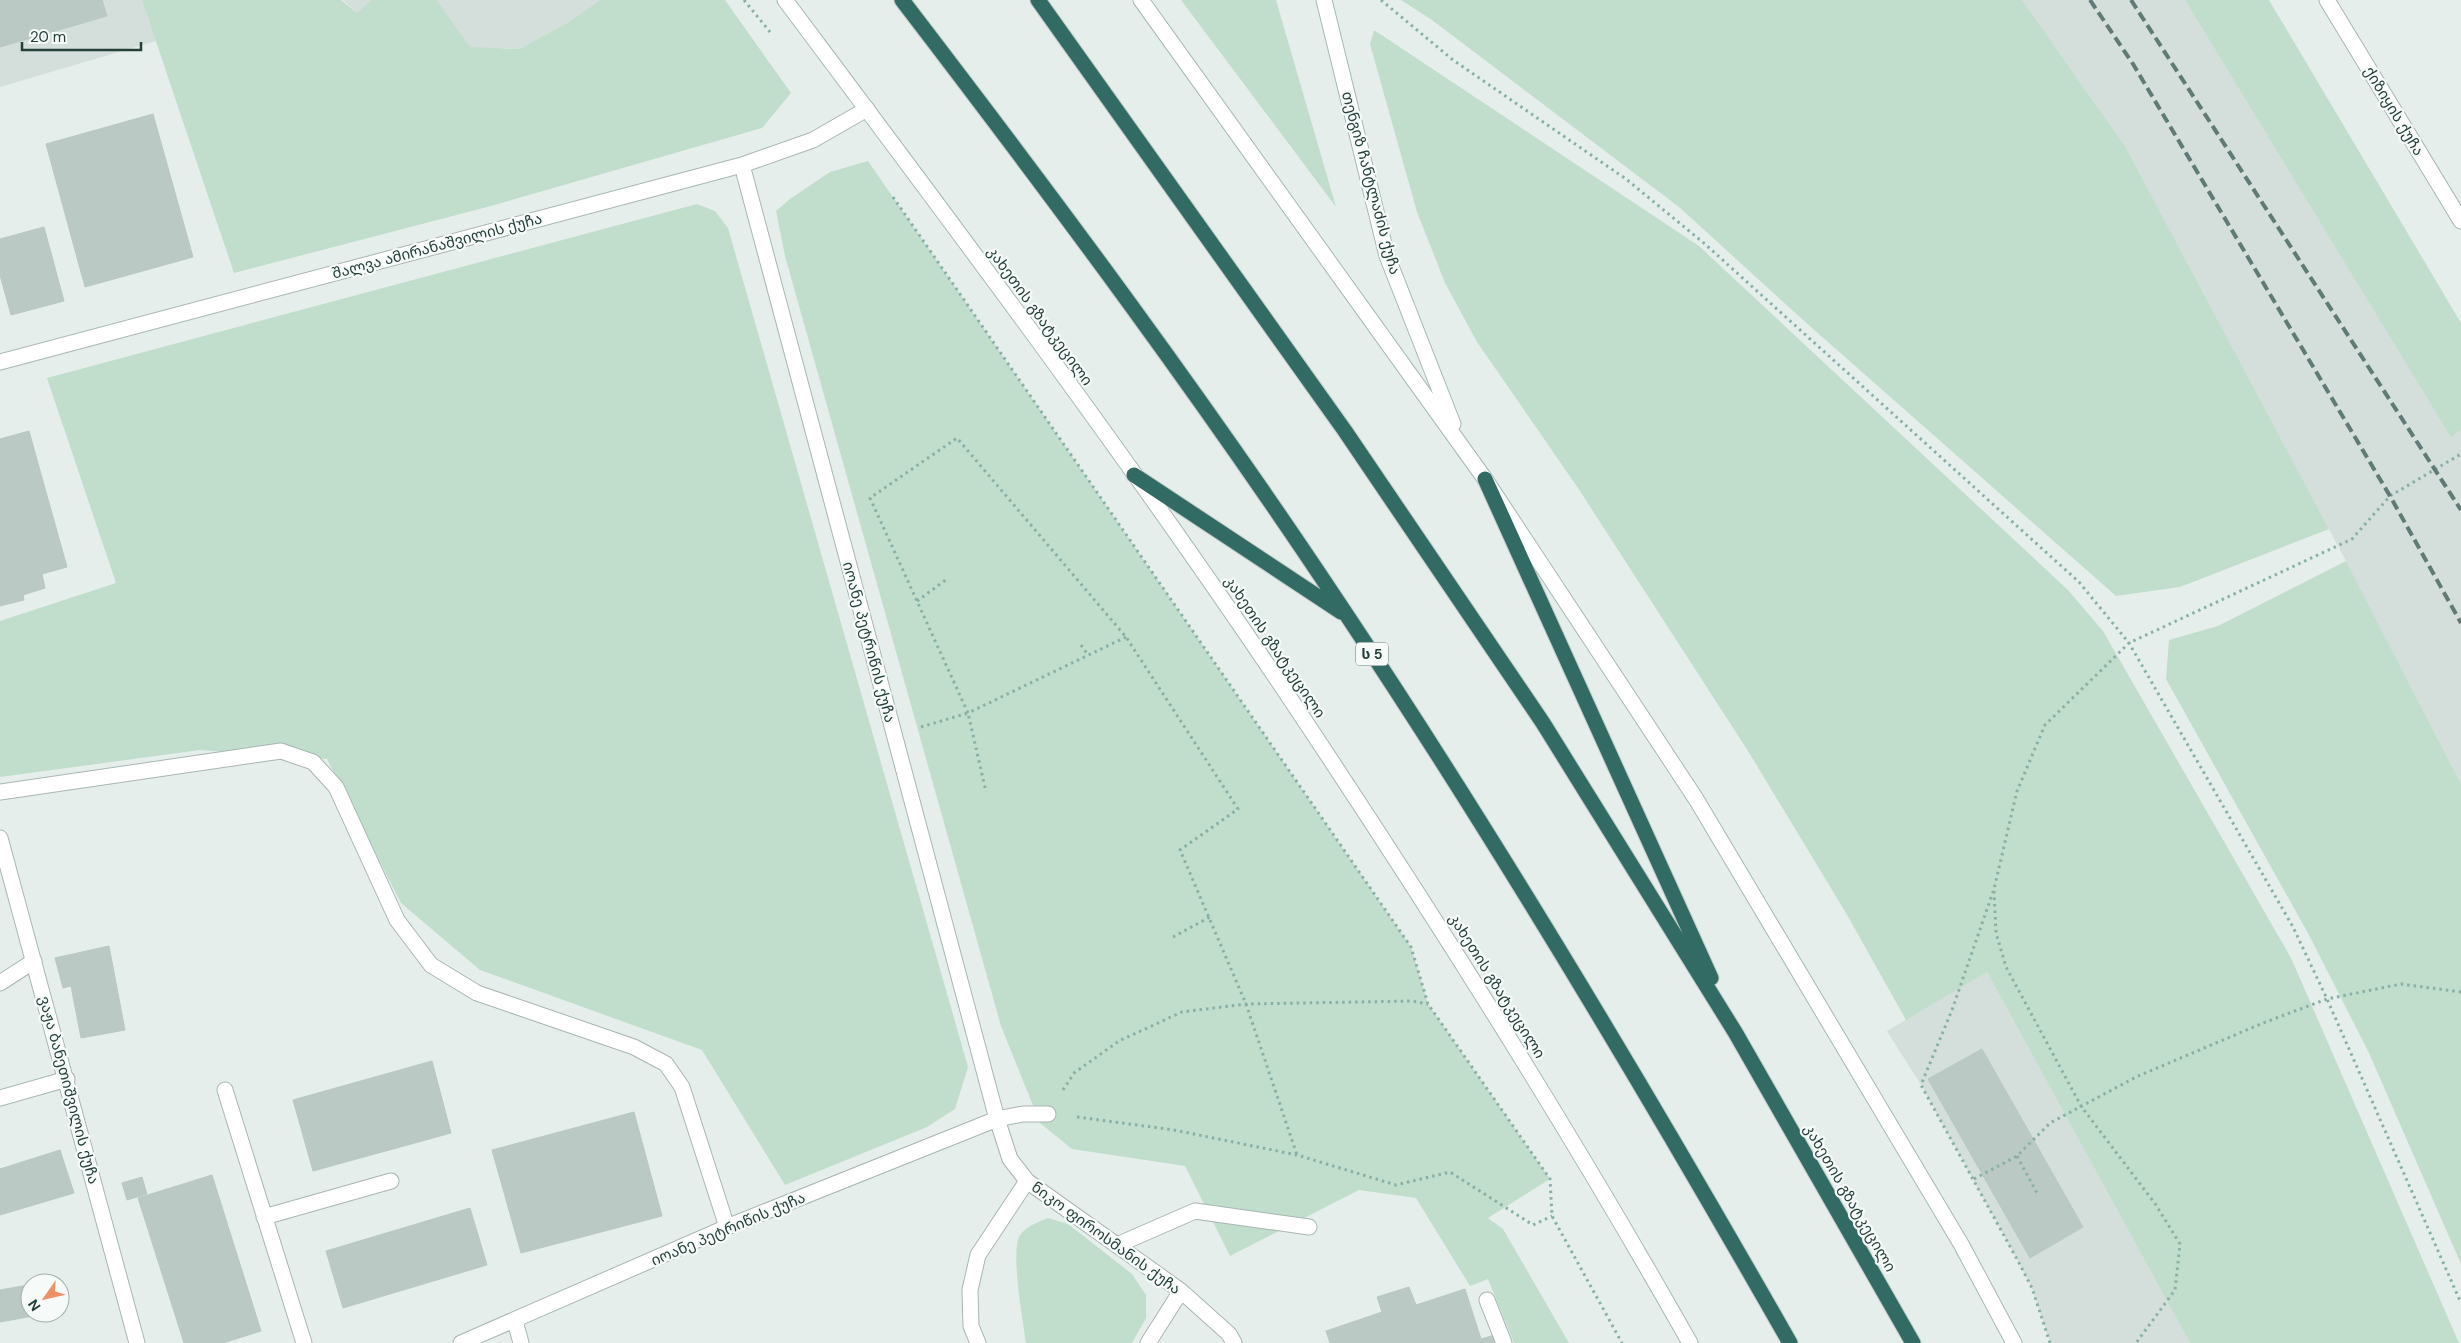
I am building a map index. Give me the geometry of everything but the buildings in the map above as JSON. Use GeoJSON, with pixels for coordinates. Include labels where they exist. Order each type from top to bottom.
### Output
{"type":"FeatureCollection","features":[{"type":"Feature","properties":{"kind":"highway","name":"ს 5"},"geometry":{"type":"LineString","coordinates":[[902,0],[1041,182],[1187,384],[1348,617],[1529,902],[1694,1176],[1790,1343]]}},
{"type":"Feature","properties":{"kind":"highway","name":"კახეთის გზატკეცილი"},"geometry":{"type":"LineString","coordinates":[[1038,0],[1345,431],[1521,690],[1735,1032],[1913,1343]]}},
{"type":"Feature","properties":{"kind":"highway"},"geometry":{"type":"LineString","coordinates":[[1134,474],[1348,617]]}},
{"type":"Feature","properties":{"kind":"highway"},"geometry":{"type":"LineString","coordinates":[[1486,479],[1735,1032]]}},
{"type":"Feature","properties":{"kind":"street","name":"კახეთის გზატკეცილი"},"geometry":{"type":"LineString","coordinates":[[785,0],[1134,474],[1289,697],[1446,936],[1564,1126],[1690,1343]]}},
{"type":"Feature","properties":{"kind":"street"},"geometry":{"type":"LineString","coordinates":[[1141,0],[1486,479],[1696,799],[1961,1244],[2014,1343]]}},
{"type":"Feature","properties":{"kind":"street","name":"თენგიზ ჩანტლაძის ქუჩა"},"geometry":{"type":"LineString","coordinates":[[1324,0],[1387,256],[1462,446]]}},
{"type":"Feature","properties":{"kind":"street","name":"ქიზიყის ქუჩა"},"geometry":{"type":"LineString","coordinates":[[2327,0],[2461,221]]}},
{"type":"Feature","properties":{"kind":"street","name":"შალვა ამირანაშვილის ქუჩა"},"geometry":{"type":"LineString","coordinates":[[0,362],[742,165],[813,140],[867,109]]}},
{"type":"Feature","properties":{"kind":"street","name":"იოანე პეტრიწის ქუჩა"},"geometry":{"type":"LineString","coordinates":[[742,165],[997,1119]]}},
{"type":"Feature","properties":{"kind":"street"},"geometry":{"type":"LineString","coordinates":[[0,792],[282,751],[313,762],[336,787],[397,920],[431,965],[477,993],[634,1047],[666,1064],[682,1087],[727,1227]]}},
{"type":"Feature","properties":{"kind":"street","name":"ვაჟა ბანეთიშვილის ქუჩა"},"geometry":{"type":"LineString","coordinates":[[0,838],[138,1343]]}},
{"type":"Feature","properties":{"kind":"street"},"geometry":{"type":"LineString","coordinates":[[0,982],[34,961]]}},
{"type":"Feature","properties":{"kind":"street"},"geometry":{"type":"LineString","coordinates":[[0,1098],[67,1079]]}},
{"type":"Feature","properties":{"kind":"street"},"geometry":{"type":"LineString","coordinates":[[225,1090],[304,1343]]}},
{"type":"Feature","properties":{"kind":"street","name":"იოანე პეტრიწის ქუჩა"},"geometry":{"type":"LineString","coordinates":[[461,1343],[515,1322],[727,1227],[997,1119],[1023,1114],[1048,1114]]}},
{"type":"Feature","properties":{"kind":"street","name":"ნიკო ფიროსმანის ქუჩა"},"geometry":{"type":"LineString","coordinates":[[997,1119],[1010,1159],[1027,1181],[1181,1291],[1229,1334],[1234,1343]]}},
{"type":"Feature","properties":{"kind":"street"},"geometry":{"type":"LineString","coordinates":[[264,1217],[391,1181]]}},
{"type":"Feature","properties":{"kind":"street"},"geometry":{"type":"LineString","coordinates":[[978,1343],[971,1326],[970,1290],[978,1255],[1027,1181]]}},
{"type":"Feature","properties":{"kind":"street"},"geometry":{"type":"LineString","coordinates":[[1117,1245],[1195,1211],[1308,1227]]}},
{"type":"Feature","properties":{"kind":"street"},"geometry":{"type":"LineString","coordinates":[[1148,1343],[1181,1291]]}},
{"type":"Feature","properties":{"kind":"street"},"geometry":{"type":"LineString","coordinates":[[1487,1300],[1504,1343]]}},
{"type":"Feature","properties":{"kind":"street"},"geometry":{"type":"LineString","coordinates":[[515,1322],[521,1343]]}},
{"type":"Feature","properties":{"kind":"path"},"geometry":{"type":"LineString","coordinates":[[744,0],[774,36]]}},
{"type":"Feature","properties":{"kind":"path"},"geometry":{"type":"LineString","coordinates":[[1380,0],[1453,60],[1626,179],[1705,244],[2079,582],[2130,643],[2293,927],[2327,998],[2461,1303]]}},
{"type":"Feature","properties":{"kind":"path"},"geometry":{"type":"LineString","coordinates":[[891,193],[1412,947],[1428,1004],[1550,1179],[1552,1216],[1622,1343]]}},
{"type":"Feature","properties":{"kind":"path"},"geometry":{"type":"LineString","coordinates":[[986,792],[968,713],[870,498],[957,438],[1126,637],[1238,808],[1180,850],[1246,1004],[1297,1155]]}},
{"type":"Feature","properties":{"kind":"path"},"geometry":{"type":"LineString","coordinates":[[2050,1343],[2032,1288],[1921,1084],[1952,1010],[1994,890],[2016,791],[2045,725],[2130,643],[2352,539],[2390,496],[2461,454]]}},
{"type":"Feature","properties":{"kind":"path"},"geometry":{"type":"LineString","coordinates":[[917,600],[948,580]]}},
{"type":"Feature","properties":{"kind":"path"},"geometry":{"type":"LineString","coordinates":[[895,735],[968,713],[1126,637]]}},
{"type":"Feature","properties":{"kind":"path"},"geometry":{"type":"LineString","coordinates":[[1081,645],[1088,656]]}},
{"type":"Feature","properties":{"kind":"path"},"geometry":{"type":"LineString","coordinates":[[1994,890],[1996,933],[2006,967],[2081,1106],[2156,1205],[2180,1244],[2175,1290],[2136,1343]]}},
{"type":"Feature","properties":{"kind":"path"},"geometry":{"type":"LineString","coordinates":[[1173,937],[1210,917]]}},
{"type":"Feature","properties":{"kind":"path"},"geometry":{"type":"LineString","coordinates":[[1974,1179],[2017,1156],[2050,1123],[2136,1077],[2262,1023],[2327,998],[2401,984],[2461,992]]}},
{"type":"Feature","properties":{"kind":"path"},"geometry":{"type":"LineString","coordinates":[[1428,1004],[1412,1001],[1246,1004],[1182,1012],[1119,1041],[1074,1073],[1048,1114],[1174,1130],[1297,1155],[1396,1185],[1450,1172],[1533,1225],[1552,1216]]}},
{"type":"Feature","properties":{"kind":"path"},"geometry":{"type":"LineString","coordinates":[[2017,1156],[2038,1195]]}},
{"type":"Feature","properties":{"kind":"shaded area"},"geometry":{"type":"Polygon","coordinates":[[[0,0],[142,0],[156,41],[0,87],[0,0]]]}},
{"type":"Feature","properties":{"kind":"shaded area"},"geometry":{"type":"Polygon","coordinates":[[[343,0],[600,0],[569,22],[519,49],[505,48],[460,59],[357,13],[343,0]]]}},
{"type":"Feature","properties":{"kind":"shaded area"},"geometry":{"type":"Polygon","coordinates":[[[2022,0],[2185,0],[2451,436],[2461,430],[2461,784],[2346,561],[2125,146],[2022,0]]]}},
{"type":"Feature","properties":{"kind":"shaded area"},"geometry":{"type":"Polygon","coordinates":[[[1987,972],[2190,1343],[2050,1343],[2032,1288],[2018,1261],[1921,1085],[1887,1031],[1987,972]]]}},
{"type":"Feature","properties":{"kind":"green space"},"geometry":{"type":"Polygon","coordinates":[[[142,0],[341,0],[357,13],[372,0],[436,0],[470,47],[519,49],[569,22],[600,0],[725,0],[791,93],[762,128],[491,206],[234,273],[142,0]]]}},
{"type":"Feature","properties":{"kind":"green space"},"geometry":{"type":"Polygon","coordinates":[[[1181,0],[1276,0],[1336,207],[1181,0]]]}},
{"type":"Feature","properties":{"kind":"green space"},"geometry":{"type":"Polygon","coordinates":[[[1401,0],[2022,0],[2125,146],[2329,529],[2180,587],[2116,596],[1803,320],[1679,207],[1432,20],[1401,0]]]}},
{"type":"Feature","properties":{"kind":"green space"},"geometry":{"type":"Polygon","coordinates":[[[2185,0],[2269,0],[2461,323],[2461,430],[2451,437],[2185,0]]]}},
{"type":"Feature","properties":{"kind":"green space"},"geometry":{"type":"Polygon","coordinates":[[[1374,30],[1699,246],[2068,590],[2103,631],[2291,958],[2459,1343],[2190,1343],[1987,972],[1906,1020],[1846,913],[1748,751],[1578,488],[1477,342],[1445,283],[1417,212],[1370,44],[1374,30]]]}},
{"type":"Feature","properties":{"kind":"green space"},"geometry":{"type":"Polygon","coordinates":[[[868,161],[1411,947],[1428,1004],[1550,1179],[1488,1218],[1503,1229],[1569,1343],[1514,1343],[1488,1279],[1470,1286],[1416,1198],[1359,1190],[1230,1256],[1185,1166],[1072,1149],[1040,1123],[1001,1026],[785,256],[776,211],[790,199],[830,172],[868,161]]]}},
{"type":"Feature","properties":{"kind":"green space"},"geometry":{"type":"Polygon","coordinates":[[[697,204],[715,211],[728,228],[968,1067],[955,1109],[927,1127],[785,1185],[702,1050],[480,970],[401,903],[327,759],[200,750],[0,777],[0,621],[116,583],[47,378],[697,204]]]}},
{"type":"Feature","properties":{"kind":"green space"},"geometry":{"type":"Polygon","coordinates":[[[2346,561],[2461,784],[2461,1264],[2369,1053],[2309,935],[2166,679],[2169,640],[2218,626],[2346,561]]]}},
{"type":"Feature","properties":{"kind":"green space"},"geometry":{"type":"Polygon","coordinates":[[[1048,1218],[1068,1224],[1132,1274],[1146,1295],[1146,1318],[1132,1343],[1026,1343],[1018,1288],[1017,1246],[1019,1237],[1024,1230],[1048,1218]]]}},
{"type":"Feature","properties":{"kind":"railway"},"geometry":{"type":"LineString","coordinates":[[2090,0],[2133,64],[2390,496],[2461,623]]}},
{"type":"Feature","properties":{"kind":"railway"},"geometry":{"type":"LineString","coordinates":[[2131,0],[2461,510]]}}]}
